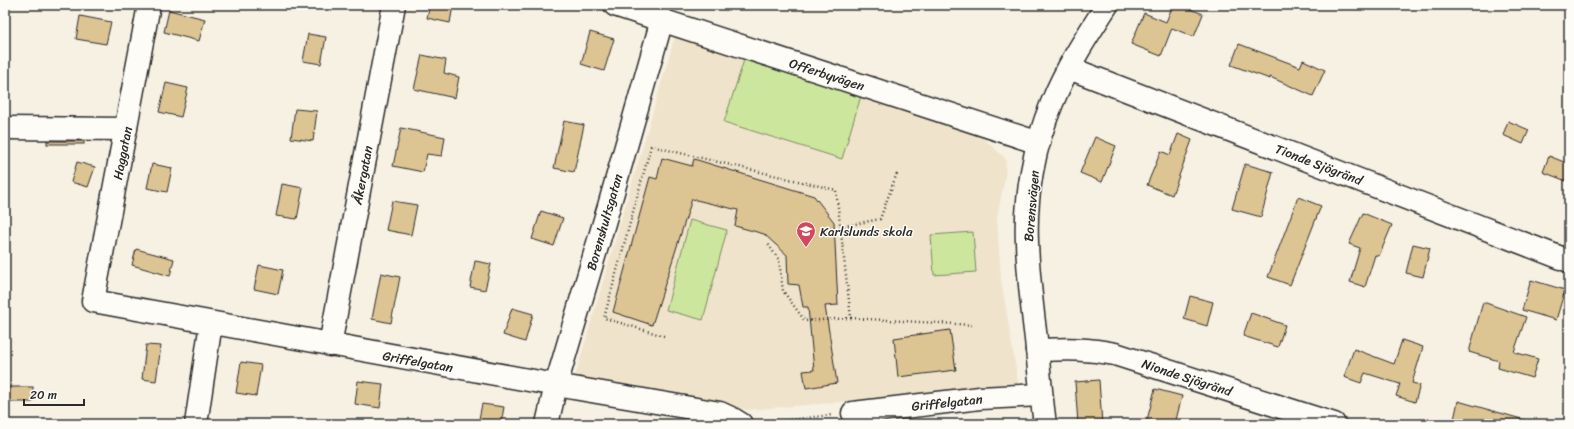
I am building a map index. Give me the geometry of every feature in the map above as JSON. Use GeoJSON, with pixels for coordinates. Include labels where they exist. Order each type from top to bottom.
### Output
{"type":"FeatureCollection","features":[{"type":"Feature","properties":{"kind":"street","name":"Haggatan"},"geometry":{"type":"LineString","coordinates":[[93,301],[150,5]]}},
{"type":"Feature","properties":{"kind":"street","name":"Åkergatan"},"geometry":{"type":"LineString","coordinates":[[330,345],[394,5]]}},
{"type":"Feature","properties":{"kind":"street","name":"Offerbyvägen"},"geometry":{"type":"LineString","coordinates":[[615,5],[1039,143]]}},
{"type":"Feature","properties":{"kind":"street","name":"Borensvägen"},"geometry":{"type":"LineString","coordinates":[[1045,424],[1028,272],[1027,241],[1030,186],[1039,143],[1052,102],[1088,34],[1107,5]]}},
{"type":"Feature","properties":{"kind":"street","name":"Borenshultsgatan"},"geometry":{"type":"LineString","coordinates":[[547,424],[556,385],[662,20]]}},
{"type":"Feature","properties":{"kind":"street","name":"Tionde Sjögränd"},"geometry":{"type":"LineString","coordinates":[[1069,68],[1569,261]]}},
{"type":"Feature","properties":{"kind":"street"},"geometry":{"type":"LineString","coordinates":[[5,128],[126,129]]}},
{"type":"Feature","properties":{"kind":"street","name":"Griffelgatan"},"geometry":{"type":"LineString","coordinates":[[93,301],[330,345],[720,413],[741,424]]}},
{"type":"Feature","properties":{"kind":"street"},"geometry":{"type":"LineString","coordinates":[[196,424],[211,323]]}},
{"type":"Feature","properties":{"kind":"street","name":"Nionde Sjögränd"},"geometry":{"type":"LineString","coordinates":[[1037,350],[1082,349],[1115,354],[1334,424]]}},
{"type":"Feature","properties":{"kind":"street","name":"Griffelgatan"},"geometry":{"type":"LineString","coordinates":[[853,413],[980,398],[1041,395]]}},
{"type":"Feature","properties":{"kind":"path"},"geometry":{"type":"LineString","coordinates":[[664,336],[604,318],[651,146],[836,190],[851,318]]}},
{"type":"Feature","properties":{"kind":"path"},"geometry":{"type":"LineString","coordinates":[[840,227],[880,219],[898,173]]}},
{"type":"Feature","properties":{"kind":"path"},"geometry":{"type":"LineString","coordinates":[[768,244],[779,260],[783,291],[805,321],[851,318],[973,325]]}},
{"type":"Feature","properties":{"kind":"path"},"geometry":{"type":"LineString","coordinates":[[755,424],[853,413]]}},
{"type":"Feature","properties":{"kind":"shaded area","name":"Karlslunds skola"},"geometry":{"type":"Polygon","coordinates":[[[675,36],[976,131],[1006,159],[1005,178],[997,217],[1001,279],[1019,387],[748,410],[653,390],[575,377],[675,36]]]}},
{"type":"Feature","properties":{"kind":"green space"},"geometry":{"type":"Polygon","coordinates":[[[744,60],[861,96],[842,159],[724,122],[744,60]]]}},
{"type":"Feature","properties":{"kind":"green space"},"geometry":{"type":"Polygon","coordinates":[[[690,220],[727,230],[703,320],[666,310],[690,220]]]}},
{"type":"Feature","properties":{"kind":"green space"},"geometry":{"type":"Polygon","coordinates":[[[973,232],[976,272],[934,275],[931,235],[973,232]]]}},
{"type":"Feature","properties":{"kind":"building"},"geometry":{"type":"Polygon","coordinates":[[[430,5],[453,5],[450,23],[427,18],[430,5]]]}},
{"type":"Feature","properties":{"kind":"building"},"geometry":{"type":"Polygon","coordinates":[[[1173,5],[1180,5],[1203,14],[1194,37],[1172,28],[1161,56],[1131,44],[1144,13],[1166,22],[1173,5]]]}},
{"type":"Feature","properties":{"kind":"building"},"geometry":{"type":"Polygon","coordinates":[[[169,10],[205,19],[199,41],[164,32],[169,10]]]}},
{"type":"Feature","properties":{"kind":"building"},"geometry":{"type":"Polygon","coordinates":[[[80,16],[111,22],[106,44],[76,39],[80,16]]]}},
{"type":"Feature","properties":{"kind":"building"},"geometry":{"type":"Polygon","coordinates":[[[590,32],[614,39],[604,71],[581,64],[590,32]]]}},
{"type":"Feature","properties":{"kind":"building"},"geometry":{"type":"Polygon","coordinates":[[[308,34],[326,37],[321,64],[303,61],[308,34]]]}},
{"type":"Feature","properties":{"kind":"building"},"geometry":{"type":"Polygon","coordinates":[[[1239,44],[1300,67],[1303,60],[1325,70],[1313,96],[1270,77],[1270,79],[1231,65],[1239,44]]]}},
{"type":"Feature","properties":{"kind":"building"},"geometry":{"type":"Polygon","coordinates":[[[422,55],[446,60],[444,73],[459,77],[455,98],[414,89],[422,55]]]}},
{"type":"Feature","properties":{"kind":"building"},"geometry":{"type":"Polygon","coordinates":[[[166,83],[188,88],[181,117],[159,112],[166,83]]]}},
{"type":"Feature","properties":{"kind":"building"},"geometry":{"type":"Polygon","coordinates":[[[295,109],[317,111],[313,141],[291,138],[295,109]]]}},
{"type":"Feature","properties":{"kind":"building"},"geometry":{"type":"Polygon","coordinates":[[[564,121],[584,125],[574,172],[554,168],[564,121]]]}},
{"type":"Feature","properties":{"kind":"building"},"geometry":{"type":"Polygon","coordinates":[[[1508,121],[1529,130],[1523,144],[1503,135],[1508,121]]]}},
{"type":"Feature","properties":{"kind":"building"},"geometry":{"type":"Polygon","coordinates":[[[401,128],[445,137],[442,156],[427,154],[423,172],[393,166],[401,128]]]}},
{"type":"Feature","properties":{"kind":"building"},"geometry":{"type":"Polygon","coordinates":[[[1178,134],[1192,140],[1172,195],[1147,185],[1161,151],[1170,155],[1178,134]]]}},
{"type":"Feature","properties":{"kind":"building"},"geometry":{"type":"Polygon","coordinates":[[[1095,137],[1116,146],[1102,182],[1080,173],[1095,137]]]}},
{"type":"Feature","properties":{"kind":"building"},"geometry":{"type":"Polygon","coordinates":[[[47,141],[84,141],[84,144],[47,144],[47,141]]]}},
{"type":"Feature","properties":{"kind":"building"},"geometry":{"type":"Polygon","coordinates":[[[1549,156],[1569,164],[1569,182],[1543,172],[1549,156]]]}},
{"type":"Feature","properties":{"kind":"building"},"geometry":{"type":"Polygon","coordinates":[[[662,158],[692,166],[694,159],[814,196],[834,222],[838,305],[825,306],[837,383],[806,388],[803,371],[814,370],[808,307],[803,307],[799,285],[788,284],[787,255],[764,234],[735,226],[738,210],[692,199],[652,325],[613,312],[650,177],[657,179],[662,158]]]}},
{"type":"Feature","properties":{"kind":"building"},"geometry":{"type":"Polygon","coordinates":[[[77,162],[95,167],[88,187],[71,182],[77,162]]]}},
{"type":"Feature","properties":{"kind":"building"},"geometry":{"type":"Polygon","coordinates":[[[152,164],[172,168],[167,192],[147,188],[152,164]]]}},
{"type":"Feature","properties":{"kind":"building"},"geometry":{"type":"Polygon","coordinates":[[[1245,164],[1273,172],[1261,217],[1232,209],[1245,164]]]}},
{"type":"Feature","properties":{"kind":"building"},"geometry":{"type":"Polygon","coordinates":[[[282,184],[303,188],[297,219],[276,216],[282,184]]]}},
{"type":"Feature","properties":{"kind":"building"},"geometry":{"type":"Polygon","coordinates":[[[1298,197],[1321,206],[1290,285],[1268,277],[1298,197]]]}},
{"type":"Feature","properties":{"kind":"building"},"geometry":{"type":"Polygon","coordinates":[[[392,201],[417,205],[411,235],[386,230],[392,201]]]}},
{"type":"Feature","properties":{"kind":"building"},"geometry":{"type":"Polygon","coordinates":[[[541,211],[563,218],[554,246],[532,239],[541,211]]]}},
{"type":"Feature","properties":{"kind":"building"},"geometry":{"type":"Polygon","coordinates":[[[1363,213],[1392,225],[1379,256],[1375,255],[1365,287],[1350,282],[1360,248],[1349,244],[1363,213]]]}},
{"type":"Feature","properties":{"kind":"building"},"geometry":{"type":"Polygon","coordinates":[[[1413,244],[1430,248],[1423,277],[1406,273],[1413,244]]]}},
{"type":"Feature","properties":{"kind":"building"},"geometry":{"type":"Polygon","coordinates":[[[136,249],[174,259],[170,276],[132,265],[136,249]]]}},
{"type":"Feature","properties":{"kind":"building"},"geometry":{"type":"Polygon","coordinates":[[[475,261],[491,264],[485,290],[470,287],[475,261]]]}},
{"type":"Feature","properties":{"kind":"building"},"geometry":{"type":"Polygon","coordinates":[[[259,265],[283,270],[278,294],[254,289],[259,265]]]}},
{"type":"Feature","properties":{"kind":"building"},"geometry":{"type":"Polygon","coordinates":[[[381,273],[400,277],[391,323],[372,319],[381,273]]]}},
{"type":"Feature","properties":{"kind":"building"},"geometry":{"type":"Polygon","coordinates":[[[1531,280],[1565,290],[1556,320],[1522,310],[1531,280]]]}},
{"type":"Feature","properties":{"kind":"building"},"geometry":{"type":"Polygon","coordinates":[[[1190,296],[1213,302],[1207,326],[1184,319],[1190,296]]]}},
{"type":"Feature","properties":{"kind":"building"},"geometry":{"type":"Polygon","coordinates":[[[1483,302],[1526,317],[1514,352],[1538,359],[1532,378],[1498,368],[1499,361],[1469,352],[1483,302]]]}},
{"type":"Feature","properties":{"kind":"building"},"geometry":{"type":"Polygon","coordinates":[[[512,308],[533,314],[525,342],[503,335],[512,308]]]}},
{"type":"Feature","properties":{"kind":"building"},"geometry":{"type":"Polygon","coordinates":[[[1251,313],[1285,325],[1278,347],[1243,336],[1251,313]]]}},
{"type":"Feature","properties":{"kind":"building"},"geometry":{"type":"Polygon","coordinates":[[[950,330],[956,370],[898,377],[894,338],[950,330]]]}},
{"type":"Feature","properties":{"kind":"building"},"geometry":{"type":"Polygon","coordinates":[[[1402,340],[1423,347],[1412,383],[1420,385],[1415,402],[1396,396],[1400,384],[1365,373],[1361,383],[1344,377],[1354,349],[1394,364],[1402,340]]]}},
{"type":"Feature","properties":{"kind":"building"},"geometry":{"type":"Polygon","coordinates":[[[146,345],[161,346],[156,381],[142,379],[146,345]]]}},
{"type":"Feature","properties":{"kind":"building"},"geometry":{"type":"Polygon","coordinates":[[[241,362],[261,365],[256,396],[236,393],[241,362]]]}},
{"type":"Feature","properties":{"kind":"building"},"geometry":{"type":"Polygon","coordinates":[[[1099,380],[1102,424],[1078,424],[1075,382],[1099,380]]]}},
{"type":"Feature","properties":{"kind":"building"},"geometry":{"type":"Polygon","coordinates":[[[358,381],[383,384],[380,408],[355,404],[358,381]]]}},
{"type":"Feature","properties":{"kind":"building"},"geometry":{"type":"Polygon","coordinates":[[[5,387],[33,387],[33,402],[5,402],[5,387]]]}},
{"type":"Feature","properties":{"kind":"building"},"geometry":{"type":"Polygon","coordinates":[[[1155,389],[1182,396],[1175,424],[1146,424],[1155,389]]]}},
{"type":"Feature","properties":{"kind":"building"},"geometry":{"type":"Polygon","coordinates":[[[1458,401],[1525,420],[1525,424],[1453,424],[1458,401]]]}},
{"type":"Feature","properties":{"kind":"building"},"geometry":{"type":"Polygon","coordinates":[[[482,404],[504,407],[501,424],[478,424],[482,404]]]}},
{"type":"Feature","properties":{"kind":"place","name":"Karlslunds skola"},"geometry":{"type":"Point","coordinates":[806,248]}}]}
